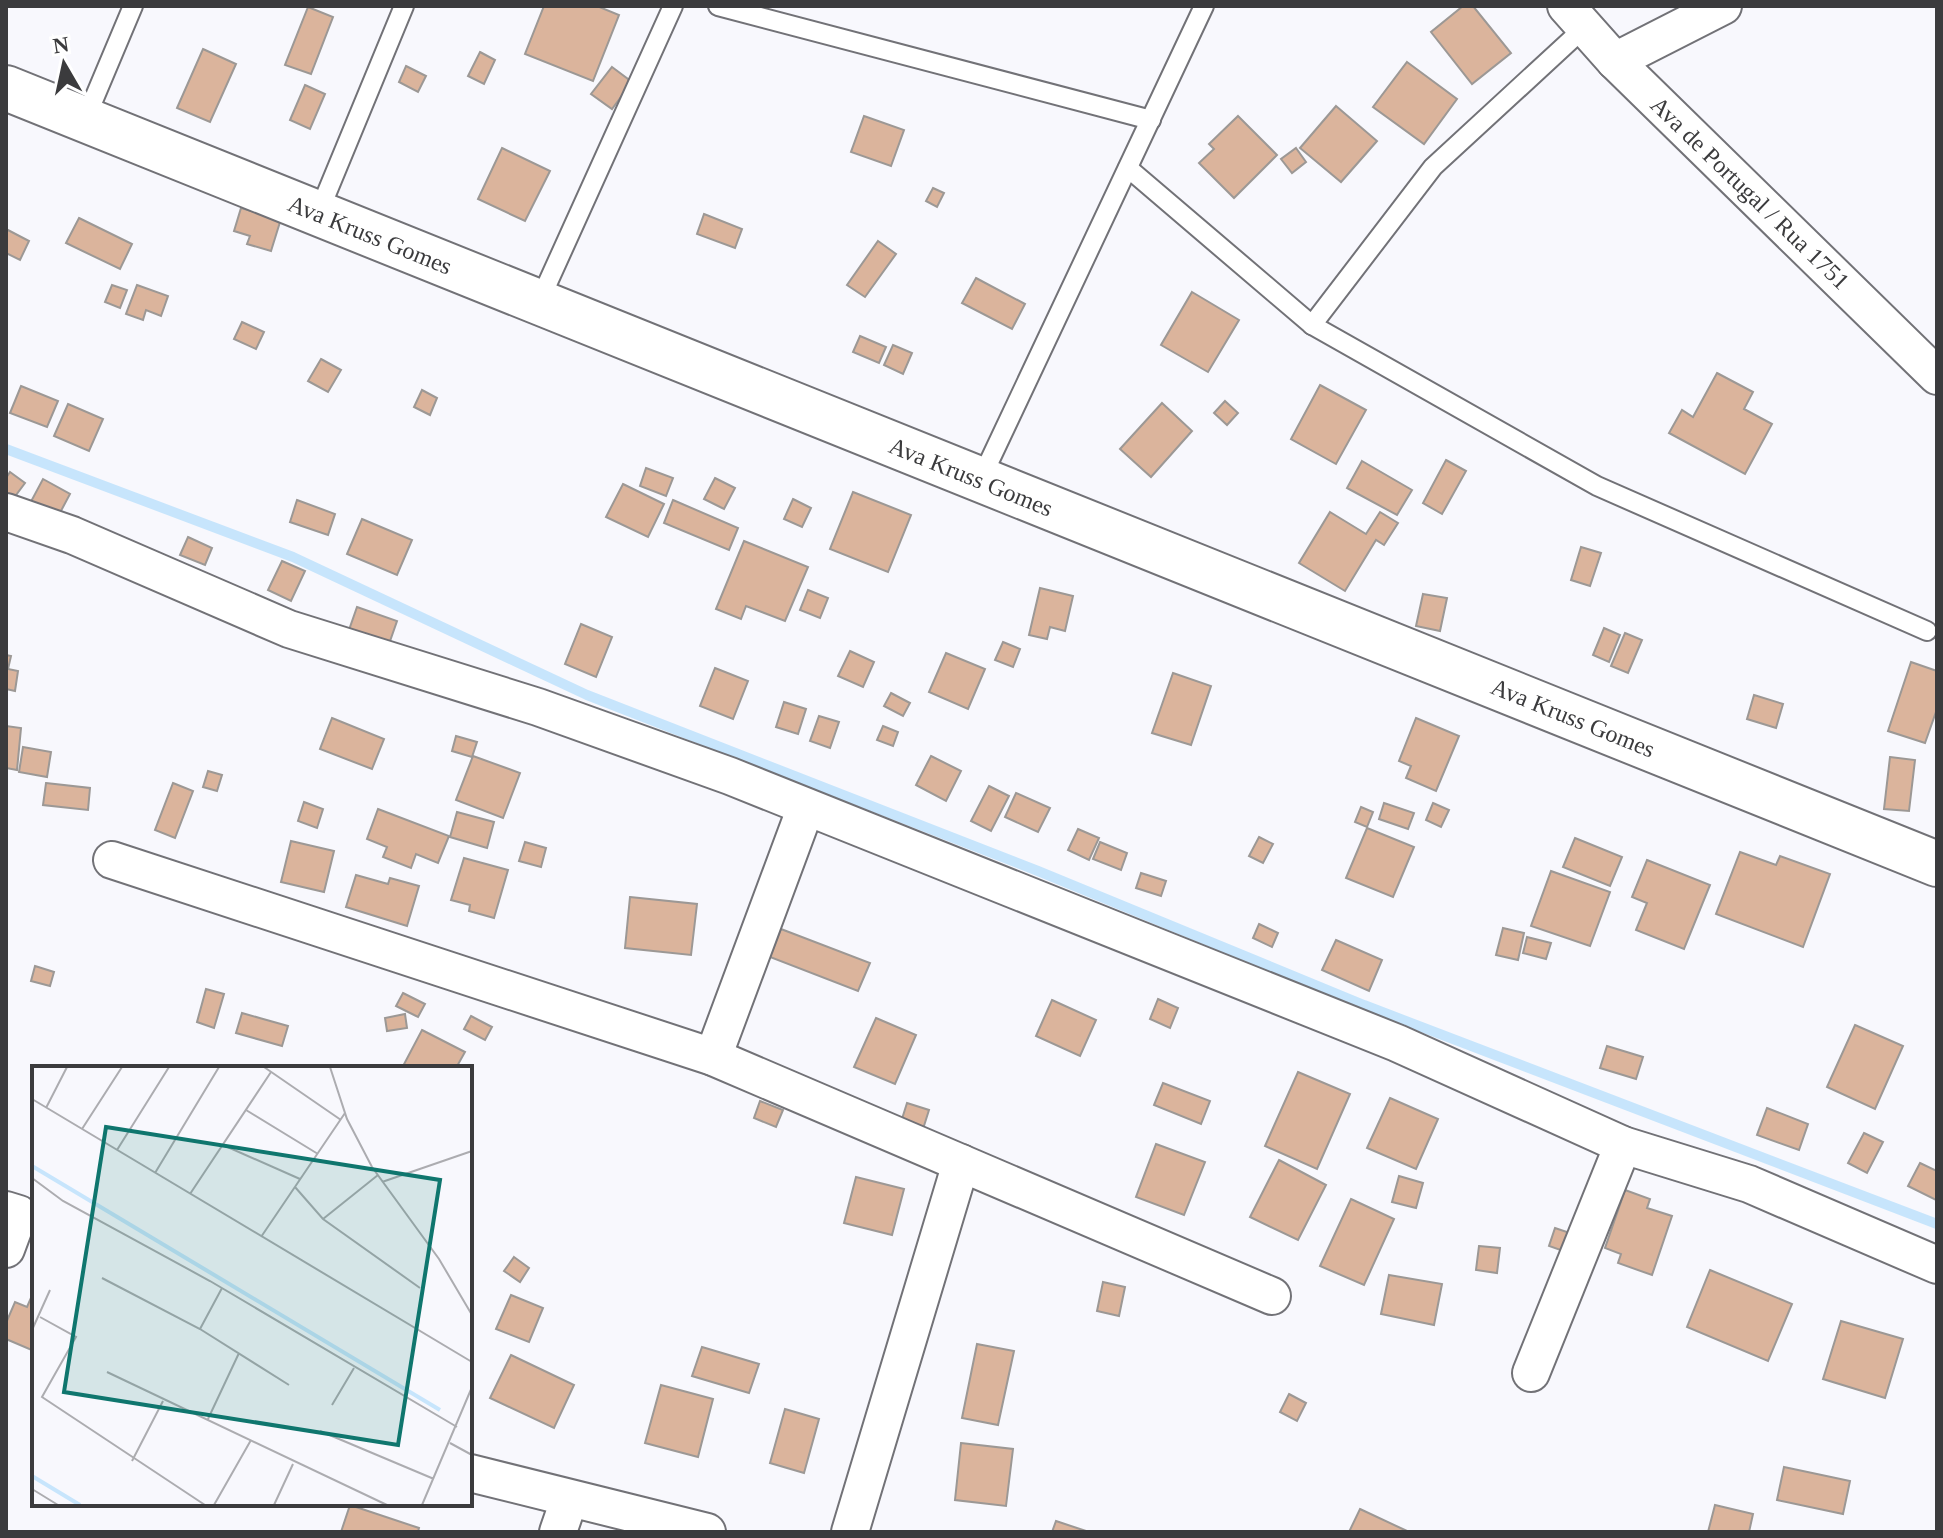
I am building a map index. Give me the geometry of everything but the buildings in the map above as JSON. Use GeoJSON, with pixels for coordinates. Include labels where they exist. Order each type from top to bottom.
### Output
{"type":"FeatureCollection","features":[{"type":"Feature","properties":{"kind":"street"},"geometry":{"type":"LineString","coordinates":[[1615,61],[1723,6]]}},
{"type":"Feature","properties":{"kind":"street","name":"Ava de Portugal / Rua 1751"},"geometry":{"type":"LineString","coordinates":[[1576,16],[1615,61],[1937,376]]}},
{"type":"Feature","properties":{"kind":"street","name":"Ava Kruss Gomes"},"geometry":{"type":"LineString","coordinates":[[6,88],[1937,864]]}},
{"type":"Feature","properties":{"kind":"street"},"geometry":{"type":"LineString","coordinates":[[6,512],[72,535],[289,629],[538,707],[730,776],[1397,1043],[1623,1145],[1749,1184],[1937,1265]]}},
{"type":"Feature","properties":{"kind":"street"},"geometry":{"type":"LineString","coordinates":[[713,1057],[806,807]]}},
{"type":"Feature","properties":{"kind":"street"},"geometry":{"type":"LineString","coordinates":[[112,860],[713,1057],[1272,1296]]}},
{"type":"Feature","properties":{"kind":"street"},"geometry":{"type":"LineString","coordinates":[[1531,1373],[1623,1145]]}},
{"type":"Feature","properties":{"kind":"street"},"geometry":{"type":"LineString","coordinates":[[850,1532],[961,1163]]}},
{"type":"Feature","properties":{"kind":"street"},"geometry":{"type":"LineString","coordinates":[[6,1210],[19,1214],[6,1249]]}},
{"type":"Feature","properties":{"kind":"street"},"geometry":{"type":"LineString","coordinates":[[472,1474],[564,1516],[707,1532]]}},
{"type":"Feature","properties":{"kind":"lane"},"geometry":{"type":"LineString","coordinates":[[85,120],[133,6]]}},
{"type":"Feature","properties":{"kind":"lane"},"geometry":{"type":"LineString","coordinates":[[318,214],[404,6]]}},
{"type":"Feature","properties":{"kind":"lane"},"geometry":{"type":"LineString","coordinates":[[538,303],[673,6]]}},
{"type":"Feature","properties":{"kind":"lane"},"geometry":{"type":"LineString","coordinates":[[718,6],[1151,120]]}},
{"type":"Feature","properties":{"kind":"lane"},"geometry":{"type":"LineString","coordinates":[[980,481],[1204,6]]}},
{"type":"Feature","properties":{"kind":"lane"},"geometry":{"type":"LineString","coordinates":[[1312,325],[1433,167],[1576,16]]}},
{"type":"Feature","properties":{"kind":"lane"},"geometry":{"type":"LineString","coordinates":[[1128,168],[1312,325],[1597,486],[1927,631]]}},
{"type":"Feature","properties":{"kind":"waterway"},"geometry":{"type":"LineString","coordinates":[[6,449],[293,557],[587,695],[1038,871],[1364,1005],[1937,1224]]}}]}
